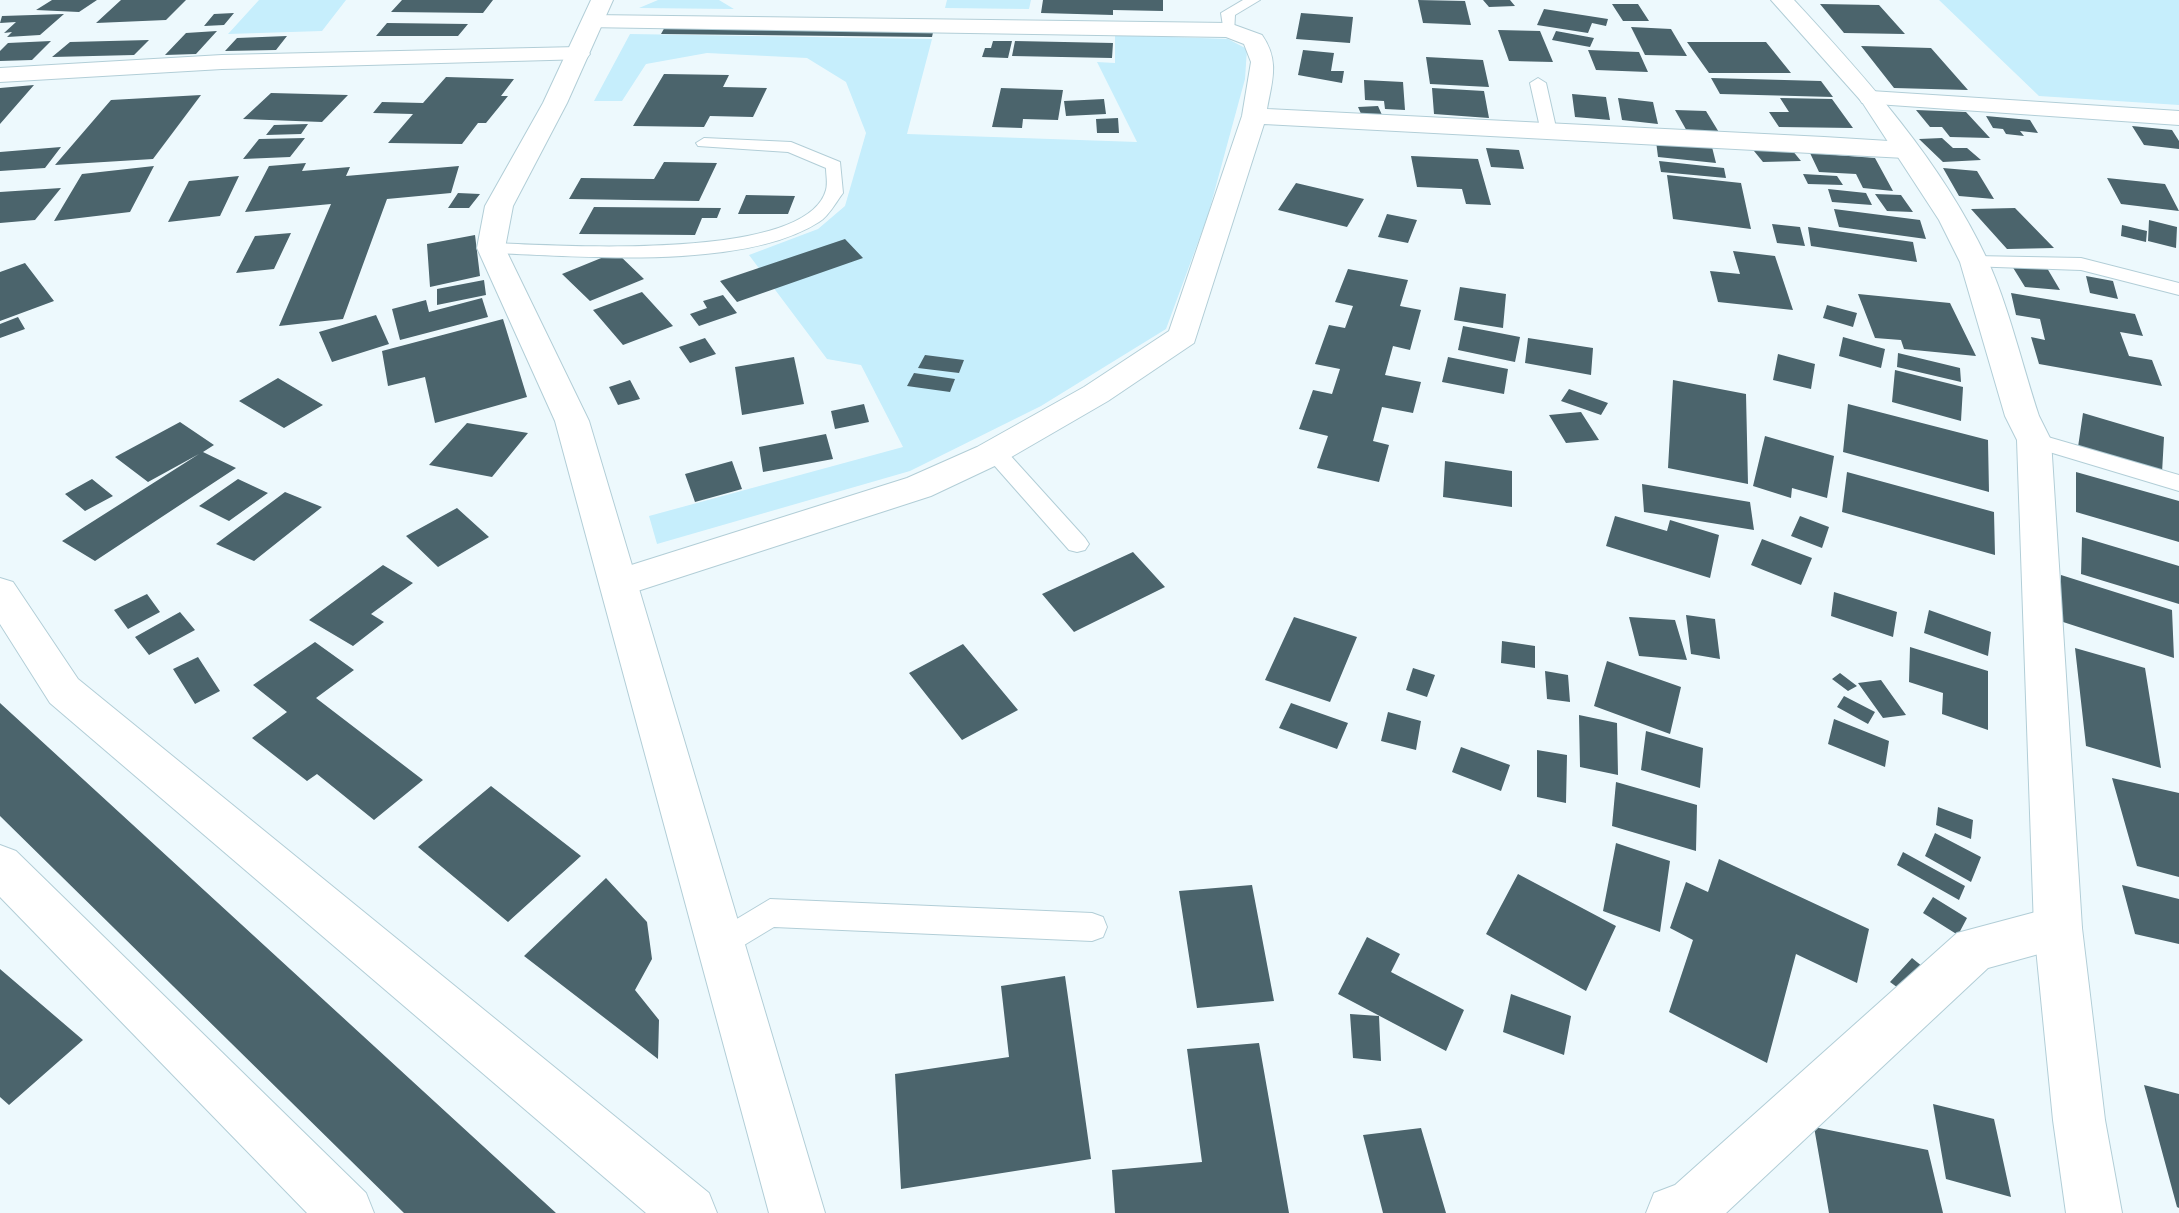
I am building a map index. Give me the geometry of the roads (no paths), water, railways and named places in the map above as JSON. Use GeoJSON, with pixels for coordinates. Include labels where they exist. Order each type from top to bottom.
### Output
{"type":"FeatureCollection","features":[{"type":"Feature","properties":{"kind":"street"},"geometry":{"type":"LineString","coordinates":[[1782,0],[1871,98],[1953,220],[1974,262],[2022,416],[2034,440],[2058,928],[2079,1120],[2094,1213]]}},
{"type":"Feature","properties":{"kind":"street"},"geometry":{"type":"LineString","coordinates":[[0,75],[222,62],[591,25],[839,12],[1229,30],[1254,40],[1263,62],[1254,116],[1183,336],[1097,394],[989,455],[919,487],[620,583]]}},
{"type":"Feature","properties":{"kind":"street"},"geometry":{"type":"LineString","coordinates":[[591,25],[555,103],[499,206],[491,248],[572,422],[620,583],[797,1213]]}},
{"type":"Feature","properties":{"kind":"street"},"geometry":{"type":"LineString","coordinates":[[1871,98],[2179,118]]}},
{"type":"Feature","properties":{"kind":"street"},"geometry":{"type":"LineString","coordinates":[[1254,116],[1549,132],[1741,138],[1905,150]]}},
{"type":"Feature","properties":{"kind":"street"},"geometry":{"type":"LineString","coordinates":[[0,592],[64,691],[689,1213]]}},
{"type":"Feature","properties":{"kind":"street"},"geometry":{"type":"LineString","coordinates":[[0,866],[346,1213]]}},
{"type":"Feature","properties":{"kind":"street"},"geometry":{"type":"LineString","coordinates":[[1674,1213],[1690,1209],[1974,949],[2058,928]]}},
{"type":"Feature","properties":{"kind":"lane"},"geometry":{"type":"LineString","coordinates":[[1229,30],[1228,13],[1252,0]]}},
{"type":"Feature","properties":{"kind":"lane"},"geometry":{"type":"LineString","coordinates":[[1538,83],[1549,132]]}},
{"type":"Feature","properties":{"kind":"lane"},"geometry":{"type":"LineString","coordinates":[[491,248],[676,251],[743,244],[784,233],[817,216],[834,193],[834,166],[790,147],[704,143]]}},
{"type":"Feature","properties":{"kind":"lane"},"geometry":{"type":"LineString","coordinates":[[1974,262],[2081,264],[2179,289]]}},
{"type":"Feature","properties":{"kind":"lane"},"geometry":{"type":"LineString","coordinates":[[2034,440],[2179,483]]}},
{"type":"Feature","properties":{"kind":"lane"},"geometry":{"type":"LineString","coordinates":[[989,455],[1000,459],[1077,544]]}},
{"type":"Feature","properties":{"kind":"lane"},"geometry":{"type":"LineString","coordinates":[[721,945],[770,913],[1092,927]]}}]}
